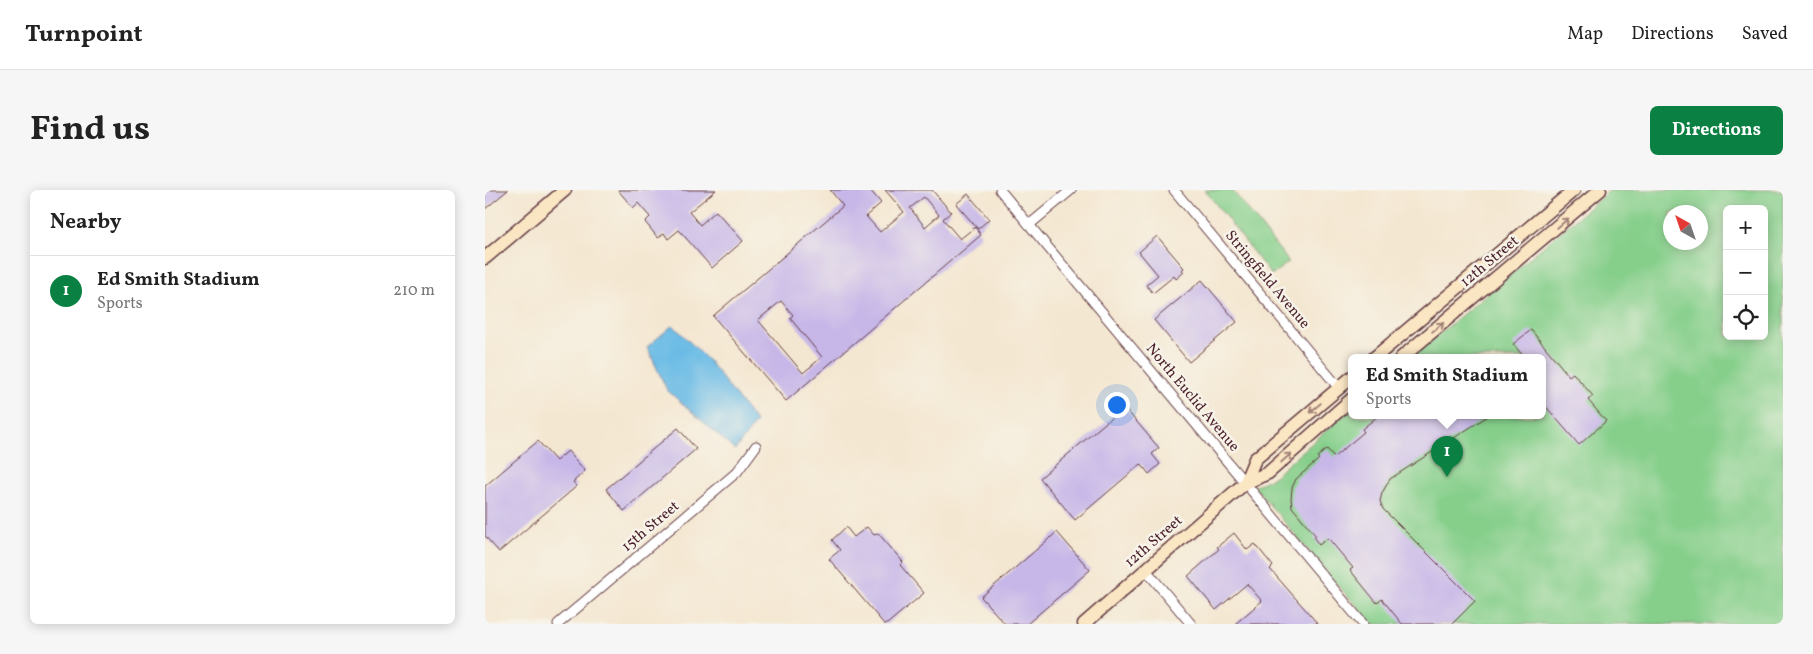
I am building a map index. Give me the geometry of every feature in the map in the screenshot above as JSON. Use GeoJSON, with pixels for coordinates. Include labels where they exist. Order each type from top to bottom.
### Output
{"type":"FeatureCollection","features":[{"type":"Feature","properties":{"kind":"street"},"geometry":{"type":"LineString","coordinates":[[485,258],[565,190]]}},
{"type":"Feature","properties":{"kind":"street","name":"North Euclid Avenue"},"geometry":{"type":"LineString","coordinates":[[1000,190],[1363,624]]}},
{"type":"Feature","properties":{"kind":"street"},"geometry":{"type":"LineString","coordinates":[[1029,225],[1071,190]]}},
{"type":"Feature","properties":{"kind":"street","name":"Stringfield Avenue"},"geometry":{"type":"LineString","coordinates":[[1174,190],[1339,388]]}},
{"type":"Feature","properties":{"kind":"street","name":"12th Street"},"geometry":{"type":"LineString","coordinates":[[1379,354],[1574,190]]}},
{"type":"Feature","properties":{"kind":"street","name":"12th Street"},"geometry":{"type":"LineString","coordinates":[[1406,354],[1600,190]]}},
{"type":"Feature","properties":{"kind":"street","name":"12th Street"},"geometry":{"type":"LineString","coordinates":[[1245,483],[1255,459],[1348,380]]}},
{"type":"Feature","properties":{"kind":"street","name":"12th Street"},"geometry":{"type":"LineString","coordinates":[[1084,624],[1245,483],[1268,473],[1348,403]]}},
{"type":"Feature","properties":{"kind":"street","name":"15th Street"},"geometry":{"type":"LineString","coordinates":[[558,624],[737,472],[756,446]]}},
{"type":"Feature","properties":{"kind":"street"},"geometry":{"type":"LineString","coordinates":[[1146,570],[1191,624]]}},
{"type":"Feature","properties":{"kind":"green space"},"geometry":{"type":"Polygon","coordinates":[[[1205,190],[1232,190],[1289,262],[1271,275],[1205,190]]]}},
{"type":"Feature","properties":{"kind":"green space"},"geometry":{"type":"Polygon","coordinates":[[[1610,190],[1783,190],[1783,624],[1373,624],[1332,579],[1254,486],[1272,478],[1348,412],[1348,419],[1546,419],[1546,354],[1416,354],[1610,190]]]}},
{"type":"Feature","properties":{"kind":"water"},"geometry":{"type":"Polygon","coordinates":[[[673,325],[708,360],[756,422],[735,450],[667,390],[647,347],[673,325]]]}},
{"type":"Feature","properties":{"kind":"building"},"geometry":{"type":"Polygon","coordinates":[[[485,190],[508,190],[485,209],[485,190]]]}},
{"type":"Feature","properties":{"kind":"building"},"geometry":{"type":"Polygon","coordinates":[[[618,190],[716,190],[689,212],[700,225],[716,211],[743,241],[712,268],[679,230],[668,239],[664,233],[658,238],[645,222],[650,217],[638,203],[633,208],[618,190]]]}},
{"type":"Feature","properties":{"kind":"building"},"geometry":{"type":"Polygon","coordinates":[[[830,190],[870,190],[881,203],[866,216],[880,232],[904,212],[885,190],[932,190],[951,212],[943,219],[960,239],[975,227],[981,235],[786,401],[713,316],[843,206],[830,190]],[[924,197],[910,208],[925,227],[939,215],[924,197]],[[781,301],[758,320],[803,373],[822,357],[790,318],[793,315],[781,301]]]}},
{"type":"Feature","properties":{"kind":"building"},"geometry":{"type":"Polygon","coordinates":[[[968,194],[989,219],[978,229],[956,204],[968,194]]]}},
{"type":"Feature","properties":{"kind":"building"},"geometry":{"type":"Polygon","coordinates":[[[1157,236],[1184,268],[1182,270],[1184,272],[1176,279],[1174,276],[1153,293],[1146,285],[1158,275],[1139,252],[1157,236]]]}},
{"type":"Feature","properties":{"kind":"building"},"geometry":{"type":"Polygon","coordinates":[[[1202,280],[1237,322],[1189,362],[1154,320],[1202,280]]]}},
{"type":"Feature","properties":{"kind":"building"},"geometry":{"type":"Polygon","coordinates":[[[1531,330],[1569,376],[1573,373],[1593,396],[1588,400],[1606,421],[1579,445],[1546,407],[1546,354],[1522,354],[1513,344],[1531,330]]]}},
{"type":"Feature","properties":{"kind":"building"},"geometry":{"type":"Polygon","coordinates":[[[1124,407],[1159,448],[1152,454],[1160,464],[1149,474],[1141,464],[1075,520],[1040,478],[1124,407]]]}},
{"type":"Feature","properties":{"kind":"building"},"geometry":{"type":"Polygon","coordinates":[[[1374,419],[1483,419],[1390,479],[1380,501],[1383,509],[1475,601],[1452,624],[1402,624],[1382,599],[1377,603],[1350,570],[1353,568],[1328,538],[1319,545],[1314,538],[1316,536],[1292,507],[1292,488],[1296,479],[1319,459],[1317,457],[1327,449],[1334,457],[1364,432],[1362,429],[1374,419]]]}},
{"type":"Feature","properties":{"kind":"building"},"geometry":{"type":"Polygon","coordinates":[[[678,428],[696,449],[624,511],[606,489],[678,428]]]}},
{"type":"Feature","properties":{"kind":"building"},"geometry":{"type":"Polygon","coordinates":[[[538,441],[556,461],[568,451],[585,471],[573,482],[577,486],[499,552],[485,536],[485,486],[538,441]]]}},
{"type":"Feature","properties":{"kind":"building"},"geometry":{"type":"Polygon","coordinates":[[[846,527],[854,537],[867,527],[874,535],[878,533],[903,562],[900,565],[924,593],[887,624],[884,624],[829,559],[840,550],[832,540],[846,527]]]}},
{"type":"Feature","properties":{"kind":"building"},"geometry":{"type":"Polygon","coordinates":[[[1057,532],[1090,570],[1027,624],[1005,624],[981,597],[1057,532]]]}},
{"type":"Feature","properties":{"kind":"building"},"geometry":{"type":"Polygon","coordinates":[[[1234,533],[1247,550],[1255,544],[1273,566],[1270,569],[1318,624],[1235,624],[1262,601],[1247,584],[1216,610],[1188,576],[1234,533]]]}},
{"type":"Feature","properties":{"kind":"place","name":"Ed Smith Stadium"},"geometry":{"type":"Point","coordinates":[1447,477]}}]}
